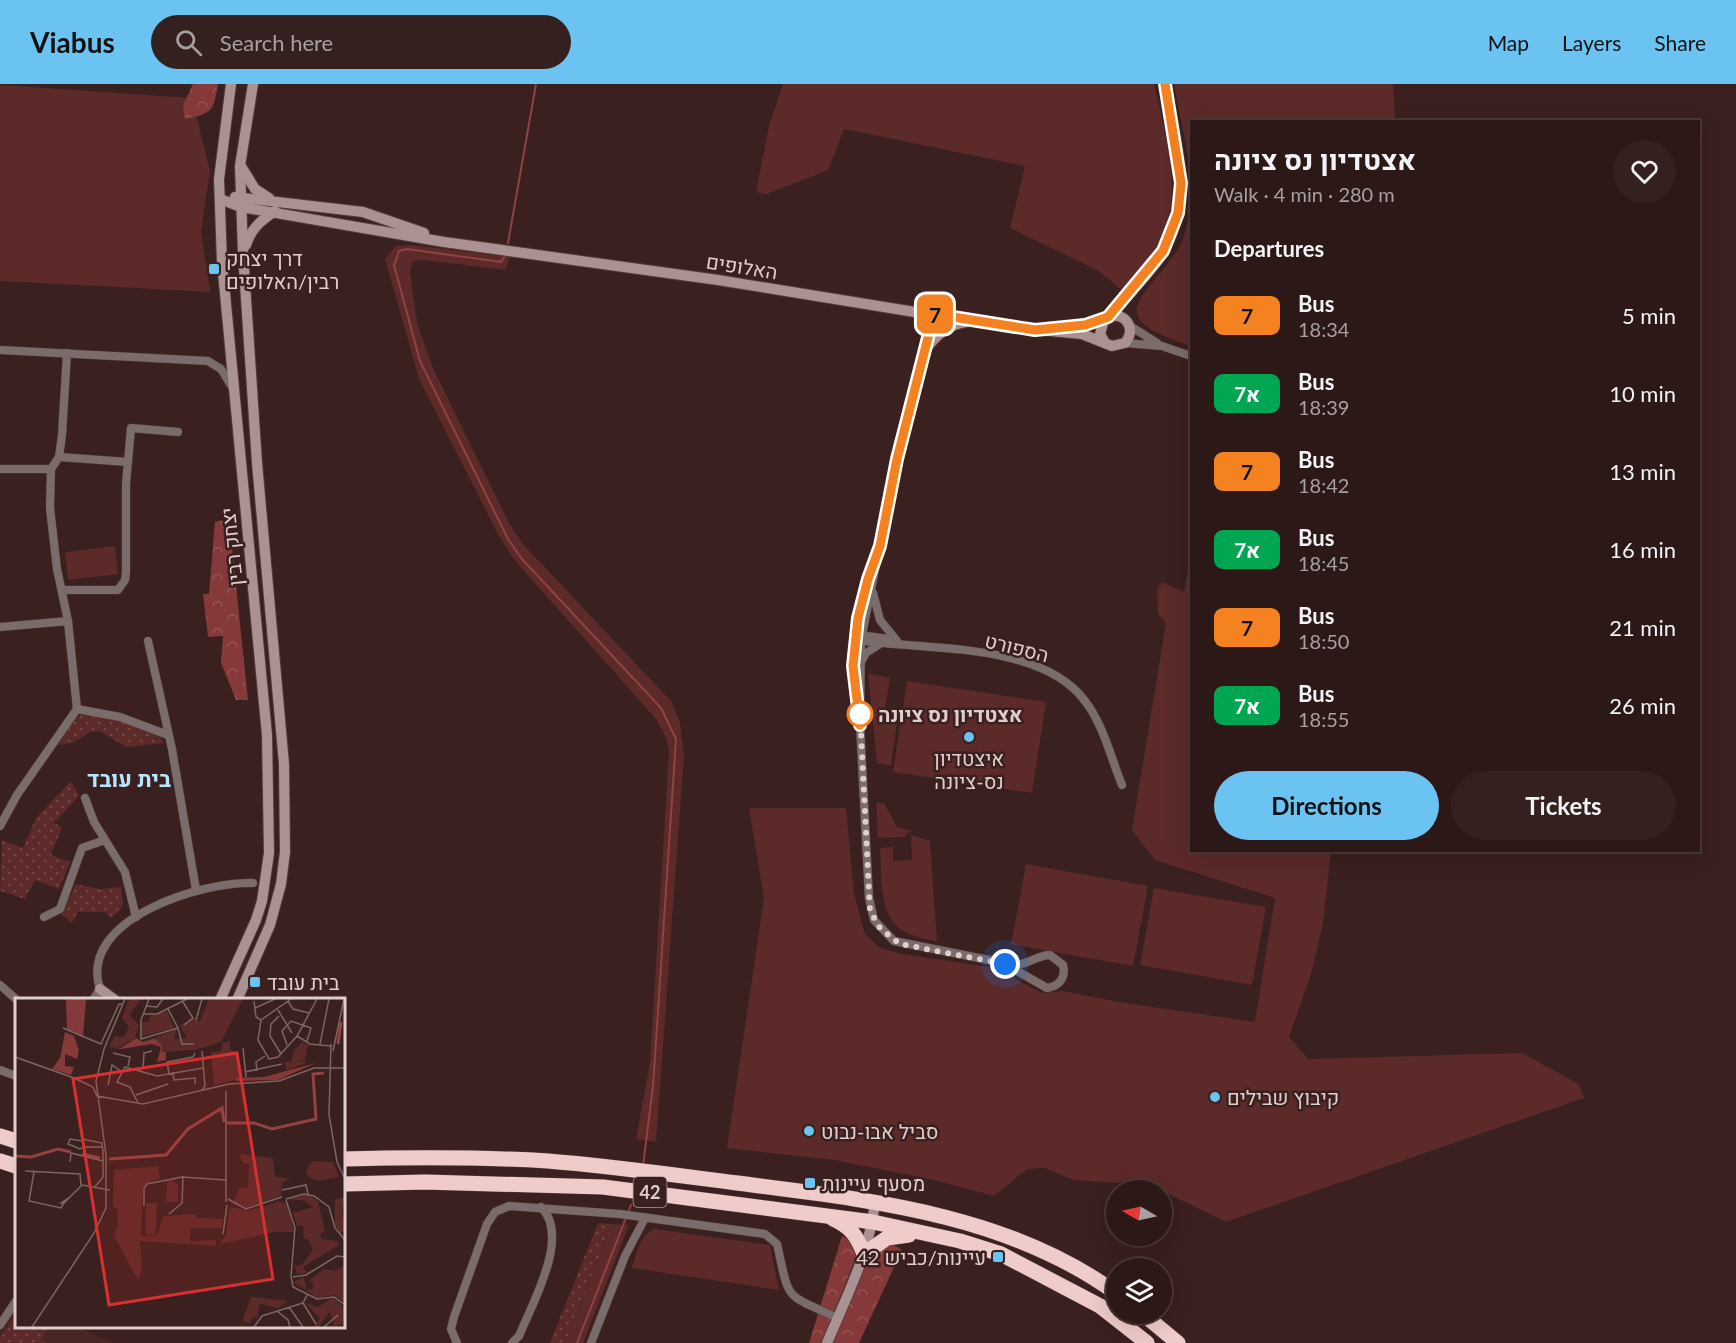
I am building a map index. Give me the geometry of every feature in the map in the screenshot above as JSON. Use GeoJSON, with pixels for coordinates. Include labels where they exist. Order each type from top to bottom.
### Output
{"type":"FeatureCollection","features":[{"type":"Feature","properties":{"kind":"highway"},"geometry":{"type":"LineString","coordinates":[[0,1136],[15,1141]]}},
{"type":"Feature","properties":{"kind":"highway","name":"42"},"geometry":{"type":"LineString","coordinates":[[345,1159],[434,1156],[547,1161],[875,1202],[963,1221],[1004,1234],[1038,1248],[1106,1287]]}},
{"type":"Feature","properties":{"kind":"highway"},"geometry":{"type":"LineString","coordinates":[[0,1161],[15,1166]]}},
{"type":"Feature","properties":{"kind":"highway","name":"42"},"geometry":{"type":"LineString","coordinates":[[345,1184],[436,1182],[603,1187],[873,1222],[926,1233],[1001,1254],[1100,1306],[1147,1343]]}},
{"type":"Feature","properties":{"kind":"highway"},"geometry":{"type":"LineString","coordinates":[[807,1212],[833,1219],[851,1229],[857,1236],[864,1254],[887,1238],[926,1233]]}},
{"type":"Feature","properties":{"kind":"highway"},"geometry":{"type":"LineString","coordinates":[[1155,1324],[1178,1343]]}},
{"type":"Feature","properties":{"kind":"main road","name":"יצחק רבין"},"geometry":{"type":"LineString","coordinates":[[220,998],[256,921],[262,901],[268,853],[267,735],[222,262],[221,162],[231,84]]}},
{"type":"Feature","properties":{"kind":"main road","name":"יצחק רבין"},"geometry":{"type":"LineString","coordinates":[[237,998],[270,925],[281,884],[285,843],[284,764],[257,463],[243,254],[240,166],[252,84]]}},
{"type":"Feature","properties":{"kind":"main road"},"geometry":{"type":"LineString","coordinates":[[1132,289],[1127,306],[1130,335],[1125,343],[1117,346],[1105,343],[1099,329],[1163,251],[1175,224],[1181,183],[1165,84]]}},
{"type":"Feature","properties":{"kind":"main road"},"geometry":{"type":"LineString","coordinates":[[240,166],[255,189],[272,200]]}},
{"type":"Feature","properties":{"kind":"main road","name":"האלופים"},"geometry":{"type":"LineString","coordinates":[[220,199],[444,242],[934,314],[971,322],[1082,334],[1105,343]]}},
{"type":"Feature","properties":{"kind":"main road","name":"האלופים"},"geometry":{"type":"LineString","coordinates":[[241,202],[272,200],[363,212],[400,223],[444,242]]}},
{"type":"Feature","properties":{"kind":"main road"},"geometry":{"type":"LineString","coordinates":[[243,254],[250,233],[275,211]]}},
{"type":"Feature","properties":{"kind":"main road"},"geometry":{"type":"LineString","coordinates":[[1106,318],[1118,315],[1129,323]]}},
{"type":"Feature","properties":{"kind":"main road","name":"האלופים"},"geometry":{"type":"LineString","coordinates":[[1035,330],[1085,325],[1106,318]]}},
{"type":"Feature","properties":{"kind":"main road"},"geometry":{"type":"LineString","coordinates":[[924,351],[939,333],[957,323],[971,322]]}},
{"type":"Feature","properties":{"kind":"main road"},"geometry":{"type":"LineString","coordinates":[[100,989],[114,998]]}},
{"type":"Feature","properties":{"kind":"main road"},"geometry":{"type":"LineString","coordinates":[[827,1343],[864,1254],[873,1222],[875,1202]]}},
{"type":"Feature","properties":{"kind":"street"},"geometry":{"type":"LineString","coordinates":[[860,725],[853,666],[872,587],[897,459],[934,314]]}},
{"type":"Feature","properties":{"kind":"street"},"geometry":{"type":"LineString","coordinates":[[1129,323],[1169,348],[1190,356]]}},
{"type":"Feature","properties":{"kind":"street"},"geometry":{"type":"LineString","coordinates":[[1125,343],[1169,348]]}},
{"type":"Feature","properties":{"kind":"street"},"geometry":{"type":"LineString","coordinates":[[0,350],[212,363],[223,371],[234,392]]}},
{"type":"Feature","properties":{"kind":"street"},"geometry":{"type":"LineString","coordinates":[[0,826],[3,812],[77,709],[68,621],[57,569],[50,508],[51,469],[59,457],[67,353]]}},
{"type":"Feature","properties":{"kind":"street"},"geometry":{"type":"LineString","coordinates":[[63,590],[118,590],[122,587],[126,572],[128,462],[131,428],[178,432]]}},
{"type":"Feature","properties":{"kind":"street"},"geometry":{"type":"LineString","coordinates":[[59,457],[128,462]]}},
{"type":"Feature","properties":{"kind":"street"},"geometry":{"type":"LineString","coordinates":[[0,469],[51,469]]}},
{"type":"Feature","properties":{"kind":"street"},"geometry":{"type":"LineString","coordinates":[[880,546],[865,588],[859,637],[860,725],[868,891],[874,920],[888,936],[900,944],[1005,964],[1020,965],[1050,955],[1060,960],[1064,970],[1058,985],[1047,988],[1036,984],[1005,964]]}},
{"type":"Feature","properties":{"kind":"street"},"geometry":{"type":"LineString","coordinates":[[872,587],[874,606],[880,620],[897,641]]}},
{"type":"Feature","properties":{"kind":"street"},"geometry":{"type":"LineString","coordinates":[[0,627],[68,621]]}},
{"type":"Feature","properties":{"kind":"street","name":"הספורט"},"geometry":{"type":"LineString","coordinates":[[859,637],[897,641],[911,645]]}},
{"type":"Feature","properties":{"kind":"street","name":"הספורט"},"geometry":{"type":"LineString","coordinates":[[859,637],[881,643],[1001,656],[1035,665],[1059,676],[1076,690],[1091,710],[1122,785]]}},
{"type":"Feature","properties":{"kind":"street"},"geometry":{"type":"LineString","coordinates":[[148,641],[168,735],[196,890]]}},
{"type":"Feature","properties":{"kind":"street"},"geometry":{"type":"LineString","coordinates":[[860,663],[866,653],[881,643]]}},
{"type":"Feature","properties":{"kind":"street"},"geometry":{"type":"LineString","coordinates":[[77,709],[120,717],[168,735]]}},
{"type":"Feature","properties":{"kind":"street"},"geometry":{"type":"LineString","coordinates":[[85,798],[105,840],[125,872],[135,917]]}},
{"type":"Feature","properties":{"kind":"street"},"geometry":{"type":"LineString","coordinates":[[44,917],[60,909],[82,848],[105,840]]}},
{"type":"Feature","properties":{"kind":"street"},"geometry":{"type":"LineString","coordinates":[[94,998],[100,989],[97,970],[103,953],[115,933],[135,917],[196,890],[223,884],[253,883]]}},
{"type":"Feature","properties":{"kind":"street"},"geometry":{"type":"LineString","coordinates":[[1036,960],[1031,975],[1036,984]]}},
{"type":"Feature","properties":{"kind":"street"},"geometry":{"type":"LineString","coordinates":[[0,985],[16,998]]}},
{"type":"Feature","properties":{"kind":"street"},"geometry":{"type":"LineString","coordinates":[[0,1070],[15,1076]]}},
{"type":"Feature","properties":{"kind":"street"},"geometry":{"type":"LineString","coordinates":[[457,1343],[451,1329],[454,1317],[490,1217],[495,1212],[510,1206],[622,1214],[770,1236],[777,1244],[785,1284],[790,1294],[838,1318]]}},
{"type":"Feature","properties":{"kind":"street"},"geometry":{"type":"LineString","coordinates":[[512,1343],[519,1336],[552,1251],[551,1226],[547,1213],[541,1208]]}},
{"type":"Feature","properties":{"kind":"street"},"geometry":{"type":"LineString","coordinates":[[551,1226],[558,1214],[567,1209]]}},
{"type":"Feature","properties":{"kind":"street"},"geometry":{"type":"LineString","coordinates":[[591,1343],[625,1256],[645,1218]]}},
{"type":"Feature","properties":{"kind":"street"},"geometry":{"type":"LineString","coordinates":[[0,1325],[15,1302]]}},
{"type":"Feature","properties":{"kind":"shaded area"},"geometry":{"type":"Polygon","coordinates":[[[783,84],[1154,84],[1171,169],[1170,211],[1165,231],[1155,251],[1122,290],[1097,270],[1010,228],[1025,166],[844,129],[828,170],[767,194],[756,192],[769,126],[783,84]]]}},
{"type":"Feature","properties":{"kind":"shaded area"},"geometry":{"type":"Polygon","coordinates":[[[1174,84],[1393,84],[1395,120],[1190,120],[1190,167],[1174,84]]]}},
{"type":"Feature","properties":{"kind":"shaded area"},"geometry":{"type":"Polygon","coordinates":[[[0,85],[192,98],[210,171],[201,231],[210,292],[0,281],[0,85]]]}},
{"type":"Feature","properties":{"kind":"shaded area"},"geometry":{"type":"Polygon","coordinates":[[[1190,207],[1190,346],[1146,326],[1138,316],[1137,306],[1178,249],[1187,226],[1190,207]]]}},
{"type":"Feature","properties":{"kind":"shaded area"},"geometry":{"type":"Polygon","coordinates":[[[411,245],[510,257],[505,270],[424,260],[413,261],[410,271],[417,323],[433,368],[509,523],[522,543],[671,701],[680,722],[684,755],[656,1142],[636,1139],[650,1062],[669,752],[666,738],[656,719],[515,561],[498,534],[419,379],[385,259],[396,246],[411,245]]]}},
{"type":"Feature","properties":{"kind":"shaded area"},"geometry":{"type":"Polygon","coordinates":[[[115,546],[118,574],[68,580],[65,552],[115,546]]]}},
{"type":"Feature","properties":{"kind":"shaded area"},"geometry":{"type":"Polygon","coordinates":[[[1190,560],[1190,852],[1331,852],[1323,923],[1311,974],[1289,1037],[1308,1059],[1522,1053],[1579,1084],[1584,1098],[1226,1222],[1172,1196],[1172,1180],[1106,1180],[1106,1182],[1074,1180],[1044,1168],[1027,1169],[994,1196],[934,1180],[834,1160],[727,1148],[764,898],[749,808],[846,808],[854,894],[865,934],[879,947],[897,953],[994,968],[1042,993],[1062,991],[1125,1003],[1255,1022],[1275,898],[1155,860],[1132,830],[1166,623],[1158,614],[1157,589],[1162,582],[1184,592],[1190,560]]]}},
{"type":"Feature","properties":{"kind":"shaded area"},"geometry":{"type":"Polygon","coordinates":[[[868,673],[890,678],[883,720],[897,722],[891,766],[877,763],[868,673]]]}},
{"type":"Feature","properties":{"kind":"shaded area","name":"איצטדיון נס-ציונה"},"geometry":{"type":"Polygon","coordinates":[[[907,681],[1046,702],[1032,793],[893,772],[907,681]]]}},
{"type":"Feature","properties":{"kind":"shaded area"},"geometry":{"type":"Polygon","coordinates":[[[81,714],[101,716],[140,726],[151,731],[164,743],[127,747],[99,731],[90,732],[73,743],[58,745],[74,720],[81,714]]]}},
{"type":"Feature","properties":{"kind":"shaded area"},"geometry":{"type":"Polygon","coordinates":[[[71,781],[79,796],[54,823],[62,827],[51,855],[70,862],[59,889],[35,880],[25,899],[0,891],[2,840],[23,848],[36,818],[71,781]]]}},
{"type":"Feature","properties":{"kind":"shaded area"},"geometry":{"type":"Polygon","coordinates":[[[876,803],[884,803],[897,827],[911,831],[904,837],[878,838],[876,803]]]}},
{"type":"Feature","properties":{"kind":"shaded area"},"geometry":{"type":"Polygon","coordinates":[[[911,835],[930,841],[937,942],[912,935],[899,928],[891,919],[883,897],[880,848],[893,847],[893,861],[912,860],[911,835]]]}},
{"type":"Feature","properties":{"kind":"shaded area"},"geometry":{"type":"Polygon","coordinates":[[[1026,864],[1148,886],[1133,966],[1011,944],[1026,864]]]}},
{"type":"Feature","properties":{"kind":"shaded area"},"geometry":{"type":"Polygon","coordinates":[[[76,884],[99,889],[121,887],[123,902],[121,909],[110,918],[106,912],[78,912],[72,923],[62,914],[76,884]]]}},
{"type":"Feature","properties":{"kind":"shaded area"},"geometry":{"type":"Polygon","coordinates":[[[1154,888],[1266,907],[1252,985],[1140,965],[1154,888]]]}},
{"type":"Feature","properties":{"kind":"shaded area"},"geometry":{"type":"Polygon","coordinates":[[[598,1223],[612,1224],[565,1343],[550,1343],[598,1223]]]}},
{"type":"Feature","properties":{"kind":"shaded area"},"geometry":{"type":"Polygon","coordinates":[[[612,1224],[629,1225],[583,1343],[565,1343],[612,1224]]]}},
{"type":"Feature","properties":{"kind":"shaded area"},"geometry":{"type":"Polygon","coordinates":[[[655,1229],[770,1245],[779,1290],[632,1268],[642,1240],[655,1229]]]}},
{"type":"Feature","properties":{"kind":"shaded area"},"geometry":{"type":"Polygon","coordinates":[[[15,1310],[15,1328],[80,1328],[114,1343],[0,1343],[0,1333],[15,1310]]]}},
{"type":"Feature","properties":{"kind":"shaded area"},"geometry":{"type":"Polygon","coordinates":[[[15,1316],[15,1328],[48,1328],[41,1340],[47,1343],[0,1343],[0,1338],[15,1316]]]}},
{"type":"Feature","properties":{"kind":"green space"},"geometry":{"type":"Polygon","coordinates":[[[193,84],[218,84],[215,100],[206,113],[185,119],[183,106],[193,84]]]}},
{"type":"Feature","properties":{"kind":"green space"},"geometry":{"type":"Polygon","coordinates":[[[229,519],[248,700],[236,700],[221,663],[223,636],[208,637],[203,594],[209,594],[215,522],[229,519]]]}},
{"type":"Feature","properties":{"kind":"green space"},"geometry":{"type":"Polygon","coordinates":[[[842,1236],[852,1244],[856,1257],[822,1343],[809,1343],[842,1236]]]}},
{"type":"Feature","properties":{"kind":"green space"},"geometry":{"type":"Polygon","coordinates":[[[892,1244],[902,1250],[859,1343],[833,1343],[865,1262],[892,1244]]]}},
{"type":"Feature","properties":{"kind":"waterway"},"geometry":{"type":"LineString","coordinates":[[508,243],[536,84]]}},
{"type":"Feature","properties":{"kind":"waterway"},"geometry":{"type":"LineString","coordinates":[[505,256],[501,262],[407,249],[399,251],[394,265],[420,361],[508,539],[521,558],[661,708],[676,739],[653,1086],[643,1166]]}},
{"type":"Feature","properties":{"kind":"waterway"},"geometry":{"type":"LineString","coordinates":[[577,1343],[631,1205]]}},
{"type":"Feature","properties":{"kind":"bus line","name":"7"},"geometry":{"type":"LineString","coordinates":[[860,714],[860,725],[853,666],[858,618],[868,579],[880,546],[897,459],[934,314],[971,322],[1035,330],[1085,325],[1108,317],[1155,264],[1170,239],[1178,213],[1181,183],[1165,84]]}},
{"type":"Feature","properties":{"kind":"place","name":"דרך יצחק רבין/האלופים"},"geometry":{"type":"Point","coordinates":[214,269]}},
{"type":"Feature","properties":{"kind":"place","name":"אצטדיון נס ציונה"},"geometry":{"type":"Point","coordinates":[860,714]}},
{"type":"Feature","properties":{"kind":"place","name":"איצטדיון נס-ציונה"},"geometry":{"type":"Point","coordinates":[969,737]}},
{"type":"Feature","properties":{"kind":"place","name":"בית עובד"},"geometry":{"type":"Point","coordinates":[255,982]}},
{"type":"Feature","properties":{"kind":"place","name":"קיבוץ שבילים"},"geometry":{"type":"Point","coordinates":[1215,1097]}},
{"type":"Feature","properties":{"kind":"place","name":"סביל אבו-נבוט"},"geometry":{"type":"Point","coordinates":[809,1131]}},
{"type":"Feature","properties":{"kind":"place","name":"מסעף עיינות"},"geometry":{"type":"Point","coordinates":[810,1183]}},
{"type":"Feature","properties":{"kind":"place","name":"עיינות/כביש 42"},"geometry":{"type":"Point","coordinates":[998,1257]}},
{"type":"Feature","properties":{"kind":"district","name":"בית עובד"},"geometry":{"type":"Point","coordinates":[129,778]}},
{"type":"Feature","properties":{"kind":"route"},"geometry":{"type":"LineString","coordinates":[[860,714],[868,885],[870,911],[874,920],[888,936],[900,944],[1005,964]]}}]}
